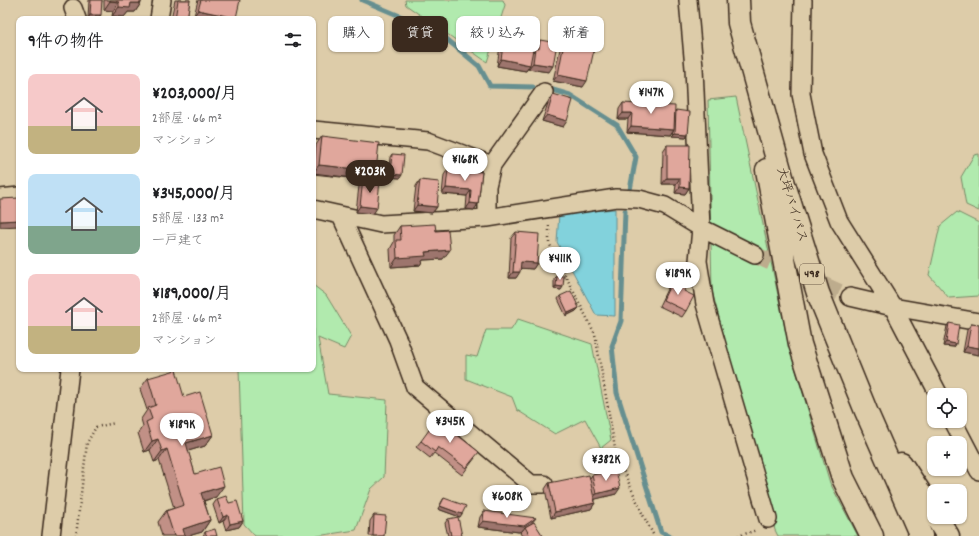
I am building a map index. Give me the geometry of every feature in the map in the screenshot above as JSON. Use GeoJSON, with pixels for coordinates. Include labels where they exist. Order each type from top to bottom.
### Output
{"type":"FeatureCollection","features":[{"type":"Feature","properties":{"kind":"highway","name":"大坪バイパス"},"geometry":{"type":"LineString","coordinates":[[738,0],[739,23],[784,184],[818,293],[866,411],[921,536]]}},
{"type":"Feature","properties":{"kind":"highway"},"geometry":{"type":"LineString","coordinates":[[739,23],[800,344],[843,478],[872,536]]}},
{"type":"Feature","properties":{"kind":"highway"},"geometry":{"type":"LineString","coordinates":[[866,411],[927,503]]}},
{"type":"Feature","properties":{"kind":"highway"},"geometry":{"type":"LineString","coordinates":[[940,524],[948,536]]}},
{"type":"Feature","properties":{"kind":"street"},"geometry":{"type":"LineString","coordinates":[[159,16],[162,0]]}},
{"type":"Feature","properties":{"kind":"street"},"geometry":{"type":"LineString","coordinates":[[688,0],[694,68],[701,228],[698,261],[705,304],[768,519]]}},
{"type":"Feature","properties":{"kind":"street"},"geometry":{"type":"LineString","coordinates":[[803,0],[801,94],[813,154],[840,221],[893,307],[935,388]]}},
{"type":"Feature","properties":{"kind":"street"},"geometry":{"type":"LineString","coordinates":[[487,218],[487,186],[492,165],[544,92]]}},
{"type":"Feature","properties":{"kind":"street"},"geometry":{"type":"LineString","coordinates":[[316,130],[428,141],[492,165]]}},
{"type":"Feature","properties":{"kind":"street"},"geometry":{"type":"LineString","coordinates":[[0,198],[16,196]]}},
{"type":"Feature","properties":{"kind":"street"},"geometry":{"type":"LineString","coordinates":[[316,210],[381,224],[487,218],[549,207],[616,198],[639,199],[665,206],[701,228],[755,255]]}},
{"type":"Feature","properties":{"kind":"street"},"geometry":{"type":"LineString","coordinates":[[341,216],[398,340],[415,387],[531,484],[544,484]]}},
{"type":"Feature","properties":{"kind":"street"},"geometry":{"type":"LineString","coordinates":[[850,297],[893,307],[979,322]]}},
{"type":"Feature","properties":{"kind":"street"},"geometry":{"type":"LineString","coordinates":[[51,536],[70,372]]}},
{"type":"Feature","properties":{"kind":"street"},"geometry":{"type":"LineString","coordinates":[[957,428],[979,471]]}},
{"type":"Feature","properties":{"kind":"path"},"geometry":{"type":"LineString","coordinates":[[549,207],[549,243],[595,334],[616,454],[654,536]]}},
{"type":"Feature","properties":{"kind":"path"},"geometry":{"type":"LineString","coordinates":[[76,536],[87,443],[96,427],[115,423]]}},
{"type":"Feature","properties":{"kind":"green space"},"geometry":{"type":"Polygon","coordinates":[[[405,0],[503,0],[505,5],[502,16],[456,16],[456,40],[448,35],[448,16],[422,16],[406,5],[405,0]]]}},
{"type":"Feature","properties":{"kind":"green space"},"geometry":{"type":"Polygon","coordinates":[[[473,52],[490,52],[487,62],[473,52]]]}},
{"type":"Feature","properties":{"kind":"green space"},"geometry":{"type":"Polygon","coordinates":[[[736,97],[789,347],[830,483],[858,536],[778,536],[775,530],[712,291],[708,100],[736,97]]]}},
{"type":"Feature","properties":{"kind":"green space"},"geometry":{"type":"Polygon","coordinates":[[[979,154],[979,211],[966,205],[961,177],[974,155],[979,154]]]}},
{"type":"Feature","properties":{"kind":"green space"},"geometry":{"type":"Polygon","coordinates":[[[957,212],[979,223],[979,296],[949,298],[929,275],[940,226],[957,212]]]}},
{"type":"Feature","properties":{"kind":"green space"},"geometry":{"type":"Polygon","coordinates":[[[316,287],[326,295],[351,336],[344,349],[318,338],[328,394],[387,400],[384,477],[371,489],[356,530],[317,536],[255,536],[244,524],[239,372],[316,372],[316,287]]]}},
{"type":"Feature","properties":{"kind":"green space"},"geometry":{"type":"Polygon","coordinates":[[[518,319],[592,344],[611,440],[601,448],[585,419],[555,434],[517,410],[512,397],[466,379],[466,355],[477,357],[486,330],[511,330],[518,319]]]}},
{"type":"Feature","properties":{"kind":"water"},"geometry":{"type":"Polygon","coordinates":[[[615,209],[615,316],[596,315],[557,242],[559,214],[615,209]]]}},
{"type":"Feature","properties":{"kind":"building"},"geometry":{"type":"Polygon","coordinates":[[[91,0],[102,0],[101,15],[90,15],[91,0]]]}},
{"type":"Feature","properties":{"kind":"building"},"geometry":{"type":"Polygon","coordinates":[[[110,0],[141,0],[141,3],[131,3],[130,8],[119,7],[119,2],[110,0]]]}},
{"type":"Feature","properties":{"kind":"building"},"geometry":{"type":"Polygon","coordinates":[[[178,0],[190,0],[187,16],[175,16],[178,0]]]}},
{"type":"Feature","properties":{"kind":"building"},"geometry":{"type":"Polygon","coordinates":[[[201,0],[240,0],[236,16],[226,16],[198,10],[201,0]]]}},
{"type":"Feature","properties":{"kind":"building"},"geometry":{"type":"Polygon","coordinates":[[[540,40],[548,41],[548,52],[555,52],[553,66],[533,63],[534,52],[540,52],[540,40]]]}},
{"type":"Feature","properties":{"kind":"building"},"geometry":{"type":"Polygon","coordinates":[[[502,52],[532,52],[530,65],[501,59],[502,52]]]}},
{"type":"Feature","properties":{"kind":"building"},"geometry":{"type":"Polygon","coordinates":[[[562,52],[594,52],[587,81],[558,75],[562,52]]]}},
{"type":"Feature","properties":{"kind":"building"},"geometry":{"type":"Polygon","coordinates":[[[553,94],[573,100],[567,121],[547,115],[553,94]]]}},
{"type":"Feature","properties":{"kind":"building"},"geometry":{"type":"Polygon","coordinates":[[[623,103],[675,106],[674,129],[631,126],[632,113],[623,113],[623,103]]]}},
{"type":"Feature","properties":{"kind":"building"},"geometry":{"type":"Polygon","coordinates":[[[676,110],[690,112],[688,134],[675,133],[676,110]]]}},
{"type":"Feature","properties":{"kind":"building"},"geometry":{"type":"Polygon","coordinates":[[[322,136],[379,143],[376,171],[319,165],[322,136]]]}},
{"type":"Feature","properties":{"kind":"building"},"geometry":{"type":"Polygon","coordinates":[[[667,145],[690,145],[689,188],[680,187],[680,178],[667,178],[667,145]]]}},
{"type":"Feature","properties":{"kind":"building"},"geometry":{"type":"Polygon","coordinates":[[[392,154],[404,155],[402,175],[390,174],[392,154]]]}},
{"type":"Feature","properties":{"kind":"building"},"geometry":{"type":"Polygon","coordinates":[[[448,169],[482,172],[478,204],[470,203],[471,190],[446,188],[448,169]]]}},
{"type":"Feature","properties":{"kind":"building"},"geometry":{"type":"Polygon","coordinates":[[[363,179],[380,181],[377,208],[360,206],[363,179]]]}},
{"type":"Feature","properties":{"kind":"building"},"geometry":{"type":"Polygon","coordinates":[[[420,180],[439,182],[437,207],[417,205],[420,180]]]}},
{"type":"Feature","properties":{"kind":"building"},"geometry":{"type":"Polygon","coordinates":[[[16,198],[16,220],[0,221],[0,199],[16,198]]]}},
{"type":"Feature","properties":{"kind":"building"},"geometry":{"type":"Polygon","coordinates":[[[435,224],[436,231],[448,230],[450,250],[425,252],[426,256],[397,258],[396,240],[401,240],[400,226],[435,224]]]}},
{"type":"Feature","properties":{"kind":"building"},"geometry":{"type":"Polygon","coordinates":[[[516,232],[539,234],[537,263],[521,262],[520,272],[513,272],[516,232]]]}},
{"type":"Feature","properties":{"kind":"building"},"geometry":{"type":"Polygon","coordinates":[[[557,276],[564,276],[563,287],[556,286],[557,276]]]}},
{"type":"Feature","properties":{"kind":"building"},"geometry":{"type":"Polygon","coordinates":[[[672,281],[686,287],[684,291],[694,296],[686,311],[663,300],[672,281]]]}},
{"type":"Feature","properties":{"kind":"building"},"geometry":{"type":"Polygon","coordinates":[[[571,291],[579,308],[568,313],[560,296],[571,291]]]}},
{"type":"Feature","properties":{"kind":"building"},"geometry":{"type":"Polygon","coordinates":[[[949,323],[959,325],[956,344],[946,342],[949,323]]]}},
{"type":"Feature","properties":{"kind":"building"},"geometry":{"type":"Polygon","coordinates":[[[971,324],[979,325],[979,348],[967,346],[971,324]]]}},
{"type":"Feature","properties":{"kind":"building"},"geometry":{"type":"Polygon","coordinates":[[[169,372],[177,372],[184,397],[200,392],[213,435],[186,443],[195,474],[219,467],[224,486],[201,493],[210,520],[183,529],[185,536],[174,536],[166,511],[184,505],[167,449],[162,451],[158,439],[152,441],[146,422],[152,419],[148,408],[156,405],[148,378],[169,372]]]}},
{"type":"Feature","properties":{"kind":"building"},"geometry":{"type":"Polygon","coordinates":[[[437,419],[479,452],[466,468],[438,447],[435,452],[421,441],[437,419]]]}},
{"type":"Feature","properties":{"kind":"building"},"geometry":{"type":"Polygon","coordinates":[[[616,470],[620,488],[596,494],[592,475],[616,470]]]}},
{"type":"Feature","properties":{"kind":"building"},"geometry":{"type":"Polygon","coordinates":[[[589,475],[595,503],[555,512],[549,483],[589,475]]]}},
{"type":"Feature","properties":{"kind":"building"},"geometry":{"type":"Polygon","coordinates":[[[226,496],[229,503],[237,501],[243,521],[230,524],[228,515],[223,517],[217,499],[226,496]]]}},
{"type":"Feature","properties":{"kind":"building"},"geometry":{"type":"Polygon","coordinates":[[[444,498],[466,506],[462,514],[440,506],[444,498]]]}},
{"type":"Feature","properties":{"kind":"building"},"geometry":{"type":"Polygon","coordinates":[[[484,511],[536,518],[524,526],[483,521],[484,511]]]}},
{"type":"Feature","properties":{"kind":"building"},"geometry":{"type":"Polygon","coordinates":[[[374,515],[386,516],[384,536],[373,536],[374,515]]]}},
{"type":"Feature","properties":{"kind":"building"},"geometry":{"type":"Polygon","coordinates":[[[458,517],[462,536],[451,536],[448,519],[458,517]]]}},
{"type":"Feature","properties":{"kind":"building"},"geometry":{"type":"Polygon","coordinates":[[[534,522],[543,536],[530,536],[525,527],[534,522]]]}},
{"type":"Feature","properties":{"kind":"building"},"geometry":{"type":"Polygon","coordinates":[[[215,529],[217,536],[207,536],[205,532],[215,529]]]}},
{"type":"Feature","properties":{"kind":"waterway"},"geometry":{"type":"LineString","coordinates":[[362,0],[438,32],[479,66],[490,86],[533,87]]}},
{"type":"Feature","properties":{"kind":"waterway"},"geometry":{"type":"LineString","coordinates":[[553,90],[570,95],[617,125],[636,157],[630,190]]}},
{"type":"Feature","properties":{"kind":"waterway"},"geometry":{"type":"LineString","coordinates":[[625,211],[621,321],[612,346],[617,393],[661,532],[669,536]]}},
{"type":"Feature","properties":{"kind":"tunnel"},"geometry":{"type":"LineString","coordinates":[[755,255],[850,297]]}}]}
